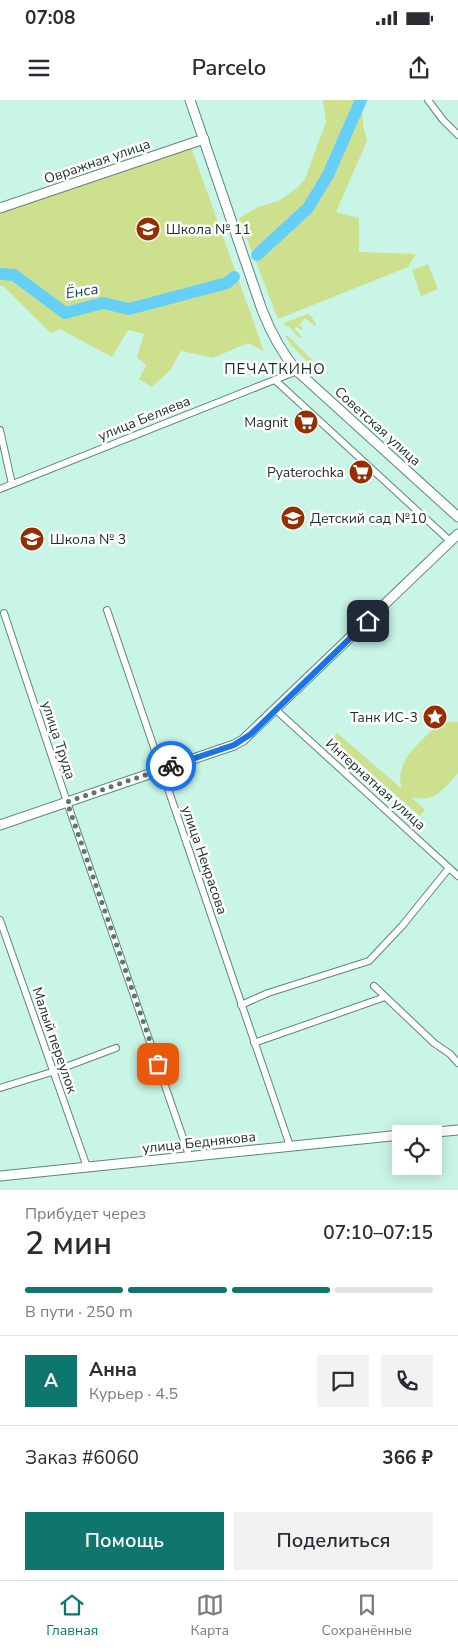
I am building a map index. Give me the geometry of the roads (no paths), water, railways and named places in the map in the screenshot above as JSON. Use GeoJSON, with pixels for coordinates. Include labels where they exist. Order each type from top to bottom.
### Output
{"type":"FeatureCollection","features":[{"type":"Feature","properties":{"kind":"street","name":"Советская улица"},"geometry":{"type":"LineString","coordinates":[[190,100],[277,344],[297,371],[458,517]]}},
{"type":"Feature","properties":{"kind":"street"},"geometry":{"type":"LineString","coordinates":[[428,100],[443,120],[458,135]]}},
{"type":"Feature","properties":{"kind":"street","name":"Овражная улица"},"geometry":{"type":"LineString","coordinates":[[0,208],[204,139]]}},
{"type":"Feature","properties":{"kind":"street","name":"улица Беляева"},"geometry":{"type":"LineString","coordinates":[[0,489],[297,371]]}},
{"type":"Feature","properties":{"kind":"street"},"geometry":{"type":"LineString","coordinates":[[275,380],[450,541]]}},
{"type":"Feature","properties":{"kind":"street"},"geometry":{"type":"LineString","coordinates":[[0,430],[12,484]]}},
{"type":"Feature","properties":{"kind":"street"},"geometry":{"type":"LineString","coordinates":[[0,825],[234,745],[251,734],[458,534]]}},
{"type":"Feature","properties":{"kind":"street","name":"улица Некрасова"},"geometry":{"type":"LineString","coordinates":[[107,610],[290,1146]]}},
{"type":"Feature","properties":{"kind":"street","name":"улица Труда"},"geometry":{"type":"LineString","coordinates":[[4,613],[190,1158]]}},
{"type":"Feature","properties":{"kind":"street","name":"Интернатная улица"},"geometry":{"type":"LineString","coordinates":[[276,710],[458,876]]}},
{"type":"Feature","properties":{"kind":"street"},"geometry":{"type":"LineString","coordinates":[[241,1005],[268,992],[369,961],[402,926],[449,868]]}},
{"type":"Feature","properties":{"kind":"street","name":"Малый переулок"},"geometry":{"type":"LineString","coordinates":[[0,920],[87,1167]]}},
{"type":"Feature","properties":{"kind":"street"},"geometry":{"type":"LineString","coordinates":[[374,986],[434,1043],[458,1062]]}},
{"type":"Feature","properties":{"kind":"street"},"geometry":{"type":"LineString","coordinates":[[254,1043],[385,997]]}},
{"type":"Feature","properties":{"kind":"street"},"geometry":{"type":"LineString","coordinates":[[0,1088],[52,1072],[116,1048]]}},
{"type":"Feature","properties":{"kind":"street"},"geometry":{"type":"LineString","coordinates":[[442,1132],[458,1130]]}},
{"type":"Feature","properties":{"kind":"street","name":"улица Беднякова"},"geometry":{"type":"LineString","coordinates":[[0,1176],[392,1136]]}},
{"type":"Feature","properties":{"kind":"waterway","name":"Ёнса"},"geometry":{"type":"LineString","coordinates":[[257,255],[308,208],[328,175],[361,100]]}},
{"type":"Feature","properties":{"kind":"waterway","name":"Ёнса"},"geometry":{"type":"LineString","coordinates":[[0,274],[14,275],[65,313],[103,303],[129,309],[227,283],[234,277]]}},
{"type":"Feature","properties":{"kind":"place","name":"Школа № 11"},"geometry":{"type":"Point","coordinates":[148,229]}},
{"type":"Feature","properties":{"kind":"place","name":"Magnit"},"geometry":{"type":"Point","coordinates":[306,422]}},
{"type":"Feature","properties":{"kind":"place","name":"Pyaterochka"},"geometry":{"type":"Point","coordinates":[361,472]}},
{"type":"Feature","properties":{"kind":"place","name":"Детский сад №10"},"geometry":{"type":"Point","coordinates":[293,518]}},
{"type":"Feature","properties":{"kind":"place","name":"Школа № 3"},"geometry":{"type":"Point","coordinates":[32,539]}},
{"type":"Feature","properties":{"kind":"place","name":"Танк ИС-3"},"geometry":{"type":"Point","coordinates":[435,717]}},
{"type":"Feature","properties":{"kind":"district","name":"ПЕЧАТКИНО"},"geometry":{"type":"Point","coordinates":[275,369]}}]}
